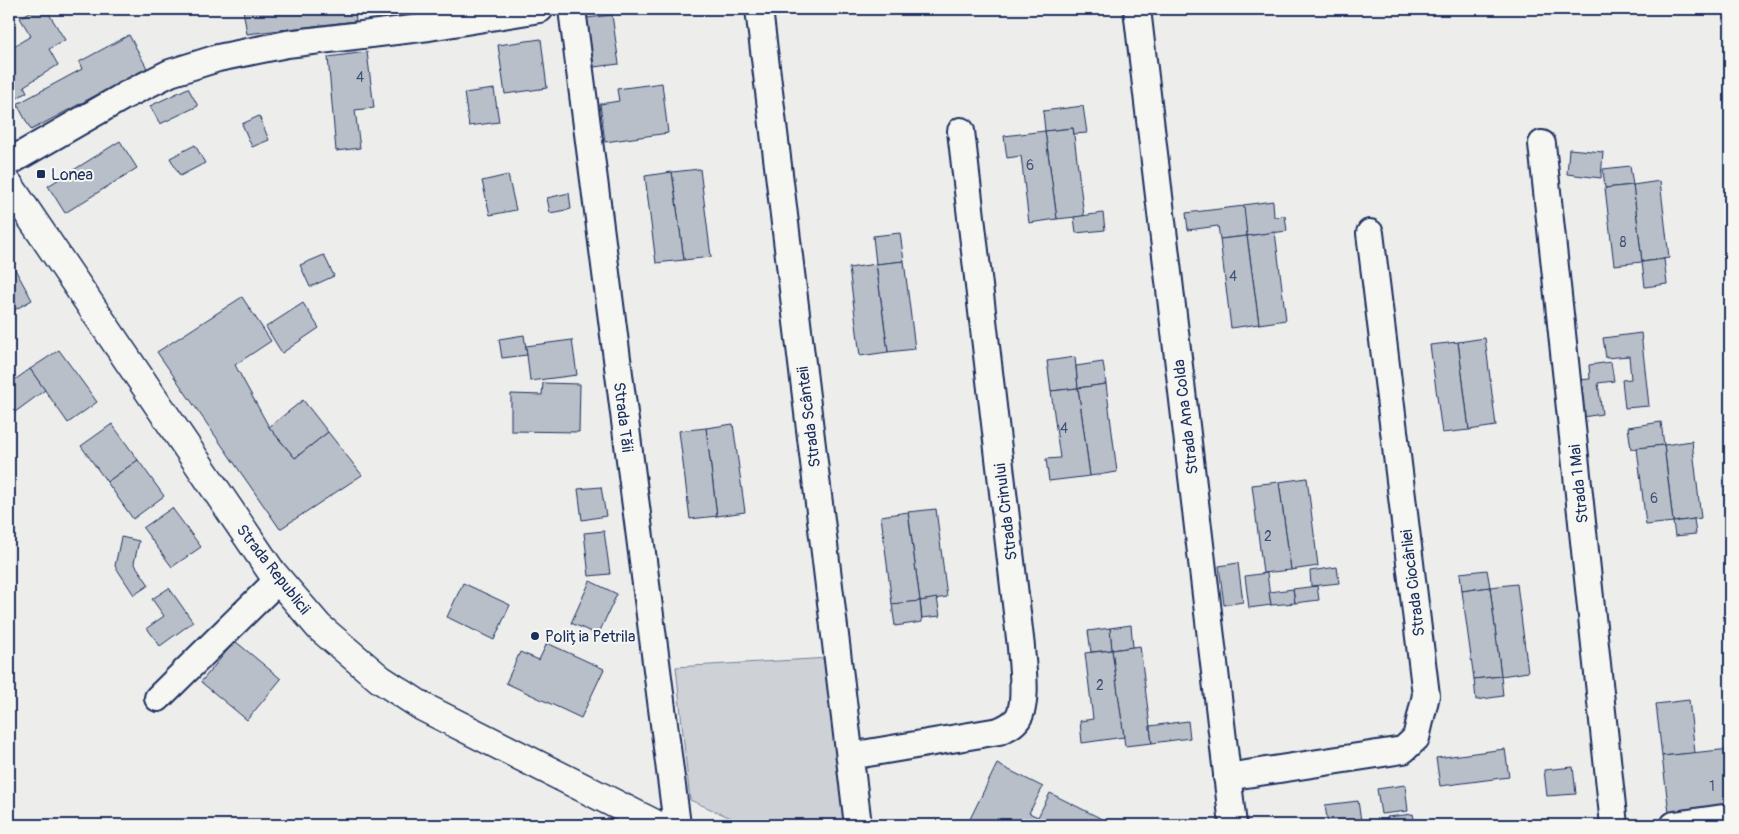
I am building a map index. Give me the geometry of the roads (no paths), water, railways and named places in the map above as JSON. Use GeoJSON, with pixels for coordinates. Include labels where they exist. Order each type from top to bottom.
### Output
{"type":"FeatureCollection","features":[{"type":"Feature","properties":{"kind":"main road","name":"Strada Republicii"},"geometry":{"type":"LineString","coordinates":[[9,185],[108,335],[278,580],[319,627],[380,680],[422,707],[657,825]]}},
{"type":"Feature","properties":{"kind":"street"},"geometry":{"type":"LineString","coordinates":[[9,162],[126,95],[170,73],[218,58],[288,44],[420,28],[540,9]]}},
{"type":"Feature","properties":{"kind":"street","name":"Strada Tăii"},"geometry":{"type":"LineString","coordinates":[[572,9],[677,825]]}},
{"type":"Feature","properties":{"kind":"street","name":"Strada Scânteii"},"geometry":{"type":"LineString","coordinates":[[759,9],[858,825]]}},
{"type":"Feature","properties":{"kind":"street","name":"Strada Ana Colda"},"geometry":{"type":"LineString","coordinates":[[1137,9],[1233,825]]}},
{"type":"Feature","properties":{"kind":"street","name":"Strada Crinului"},"geometry":{"type":"LineString","coordinates":[[850,756],[999,731],[1011,726],[1019,717],[1022,702],[1021,647],[961,131]]}},
{"type":"Feature","properties":{"kind":"street","name":"Strada 1 Mai"},"geometry":{"type":"LineString","coordinates":[[1542,144],[1614,825]]}},
{"type":"Feature","properties":{"kind":"street","name":"Strada Ciocârliei"},"geometry":{"type":"LineString","coordinates":[[1227,778],[1402,750],[1416,738],[1423,713],[1426,694],[1370,233]]}},
{"type":"Feature","properties":{"kind":"street"},"geometry":{"type":"LineString","coordinates":[[158,698],[278,580]]}},
{"type":"Feature","properties":{"kind":"street"},"geometry":{"type":"LineString","coordinates":[[1674,825],[1730,818]]}},
{"type":"Feature","properties":{"kind":"place","name":"Lonea"},"geometry":{"type":"Point","coordinates":[41,174]}},
{"type":"Feature","properties":{"kind":"place","name":"Poliția Petrila"},"geometry":{"type":"Point","coordinates":[535,636]}}]}
